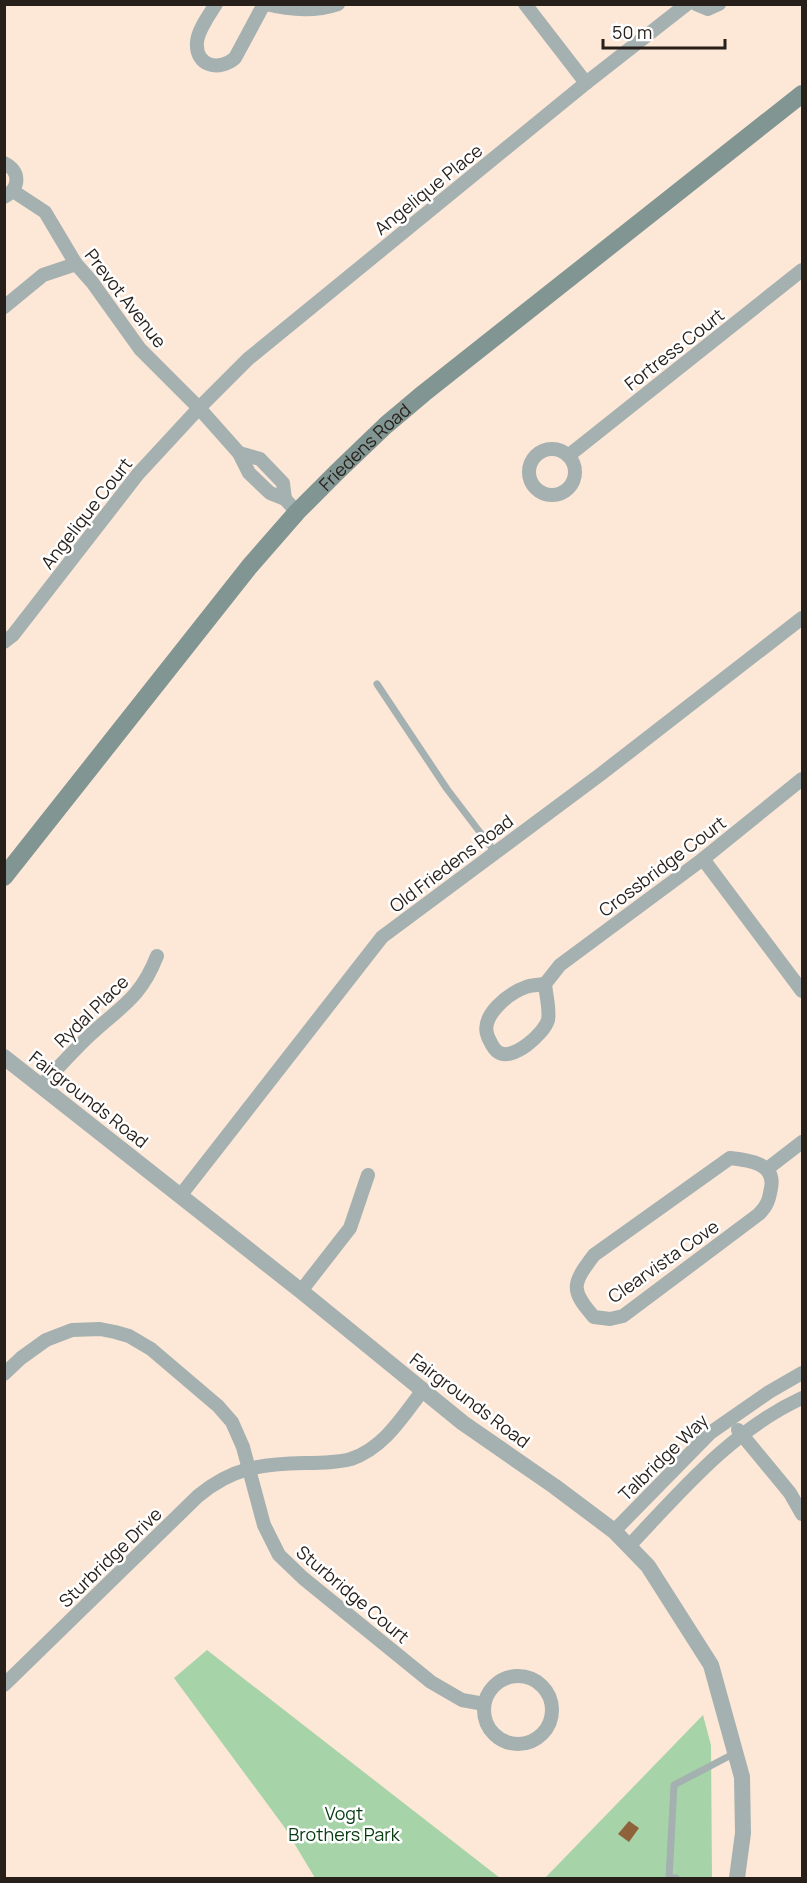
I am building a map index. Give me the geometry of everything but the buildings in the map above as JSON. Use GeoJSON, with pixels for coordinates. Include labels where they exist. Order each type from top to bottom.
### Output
{"type":"FeatureCollection","features":[{"type":"Feature","properties":{"kind":"main road","name":"Friedens Road"},"geometry":{"type":"LineString","coordinates":[[4,877],[249,567],[291,506],[424,393],[802,94]]}},
{"type":"Feature","properties":{"kind":"street"},"geometry":{"type":"LineString","coordinates":[[216,4],[196,40],[198,54],[206,64],[216,67],[228,64],[235,58],[265,4],[281,8],[318,10],[338,4]]}},
{"type":"Feature","properties":{"kind":"street"},"geometry":{"type":"LineString","coordinates":[[525,4],[586,83]]}},
{"type":"Feature","properties":{"kind":"street","name":"Angelique Place"},"geometry":{"type":"LineString","coordinates":[[199,408],[248,358],[586,83],[687,4]]}},
{"type":"Feature","properties":{"kind":"street"},"geometry":{"type":"LineString","coordinates":[[696,4],[708,9],[719,4]]}},
{"type":"Feature","properties":{"kind":"street","name":"Prevot Avenue"},"geometry":{"type":"LineString","coordinates":[[4,163],[10,165],[16,174],[16,186],[9,194],[45,212],[76,264],[92,282],[140,349],[199,408],[239,453],[260,459],[283,483],[291,506]]}},
{"type":"Feature","properties":{"kind":"street"},"geometry":{"type":"LineString","coordinates":[[4,307],[43,275],[76,264]]}},
{"type":"Feature","properties":{"kind":"street","name":"Fortress Court"},"geometry":{"type":"LineString","coordinates":[[568,456],[802,270]]}},
{"type":"Feature","properties":{"kind":"street","name":"Angelique Court"},"geometry":{"type":"LineString","coordinates":[[4,642],[13,635],[138,474],[199,408]]}},
{"type":"Feature","properties":{"kind":"street","name":"Old Friedens Road"},"geometry":{"type":"LineString","coordinates":[[180,1196],[382,937],[601,774],[802,618]]}},
{"type":"Feature","properties":{"kind":"street","name":"Crossbridge Court"},"geometry":{"type":"LineString","coordinates":[[544,984],[560,965],[703,859],[802,779]]}},
{"type":"Feature","properties":{"kind":"street"},"geometry":{"type":"LineString","coordinates":[[703,859],[802,991]]}},
{"type":"Feature","properties":{"kind":"street","name":"Rydal Place"},"geometry":{"type":"LineString","coordinates":[[41,1086],[89,1036],[132,999],[145,983],[157,956]]}},
{"type":"Feature","properties":{"kind":"street"},"geometry":{"type":"LineString","coordinates":[[544,984],[548,1020],[540,1034],[523,1048],[507,1054],[498,1052],[486,1032],[488,1019],[512,994],[528,986],[544,984]]}},
{"type":"Feature","properties":{"kind":"street","name":"Fairgrounds Road"},"geometry":{"type":"LineString","coordinates":[[4,1057],[301,1291],[463,1423],[614,1531],[648,1566],[711,1665],[742,1777],[743,1833],[737,1878]]}},
{"type":"Feature","properties":{"kind":"street"},"geometry":{"type":"LineString","coordinates":[[767,1169],[802,1142]]}},
{"type":"Feature","properties":{"kind":"street","name":"Clearvista Cove"},"geometry":{"type":"LineString","coordinates":[[730,1158],[752,1161],[767,1169],[772,1182],[767,1206],[623,1316],[610,1319],[594,1317],[580,1301],[577,1288],[578,1275],[594,1256],[730,1158]]}},
{"type":"Feature","properties":{"kind":"street"},"geometry":{"type":"LineString","coordinates":[[301,1291],[350,1228],[369,1175]]}},
{"type":"Feature","properties":{"kind":"street"},"geometry":{"type":"LineString","coordinates":[[4,1374],[46,1340],[72,1330],[100,1329],[129,1336],[152,1349],[218,1406],[232,1422],[243,1447],[248,1468]]}},
{"type":"Feature","properties":{"kind":"street","name":"Talbridge Way"},"geometry":{"type":"LineString","coordinates":[[614,1531],[710,1433],[769,1392],[802,1373]]}},
{"type":"Feature","properties":{"kind":"street","name":"Sturbridge Drive"},"geometry":{"type":"LineString","coordinates":[[4,1685],[214,1483],[248,1468],[268,1464],[333,1462],[351,1458],[370,1449],[385,1437],[423,1390]]}},
{"type":"Feature","properties":{"kind":"street","name":"Talbridge Way"},"geometry":{"type":"LineString","coordinates":[[628,1546],[704,1467],[767,1416],[802,1398]]}},
{"type":"Feature","properties":{"kind":"street"},"geometry":{"type":"LineString","coordinates":[[730,1418],[790,1493],[802,1514]]}},
{"type":"Feature","properties":{"kind":"street","name":"Sturbridge Court"},"geometry":{"type":"LineString","coordinates":[[248,1468],[264,1525],[279,1556],[447,1693],[462,1700],[484,1704]]}},
{"type":"Feature","properties":{"kind":"street"},"geometry":{"type":"LineString","coordinates":[[514,1676],[523,1676],[532,1678],[547,1690],[553,1709],[552,1719],[548,1728],[532,1742],[512,1744],[494,1736],[484,1718],[484,1704],[490,1689],[497,1683],[514,1676]]}},
{"type":"Feature","properties":{"kind":"lane"},"geometry":{"type":"LineString","coordinates":[[377,684],[447,789],[495,852]]}},
{"type":"Feature","properties":{"kind":"lane"},"geometry":{"type":"LineString","coordinates":[[676,1878],[669,1878],[674,1785],[735,1753]]}},
{"type":"Feature","properties":{"kind":"green space","name":"Vogt Brothers Park"},"geometry":{"type":"Polygon","coordinates":[[[207,1650],[500,1878],[315,1878],[285,1828],[174,1678],[207,1650]]]}},
{"type":"Feature","properties":{"kind":"green space"},"geometry":{"type":"Polygon","coordinates":[[[703,1715],[711,1745],[712,1878],[545,1878],[703,1715]]]}}]}
